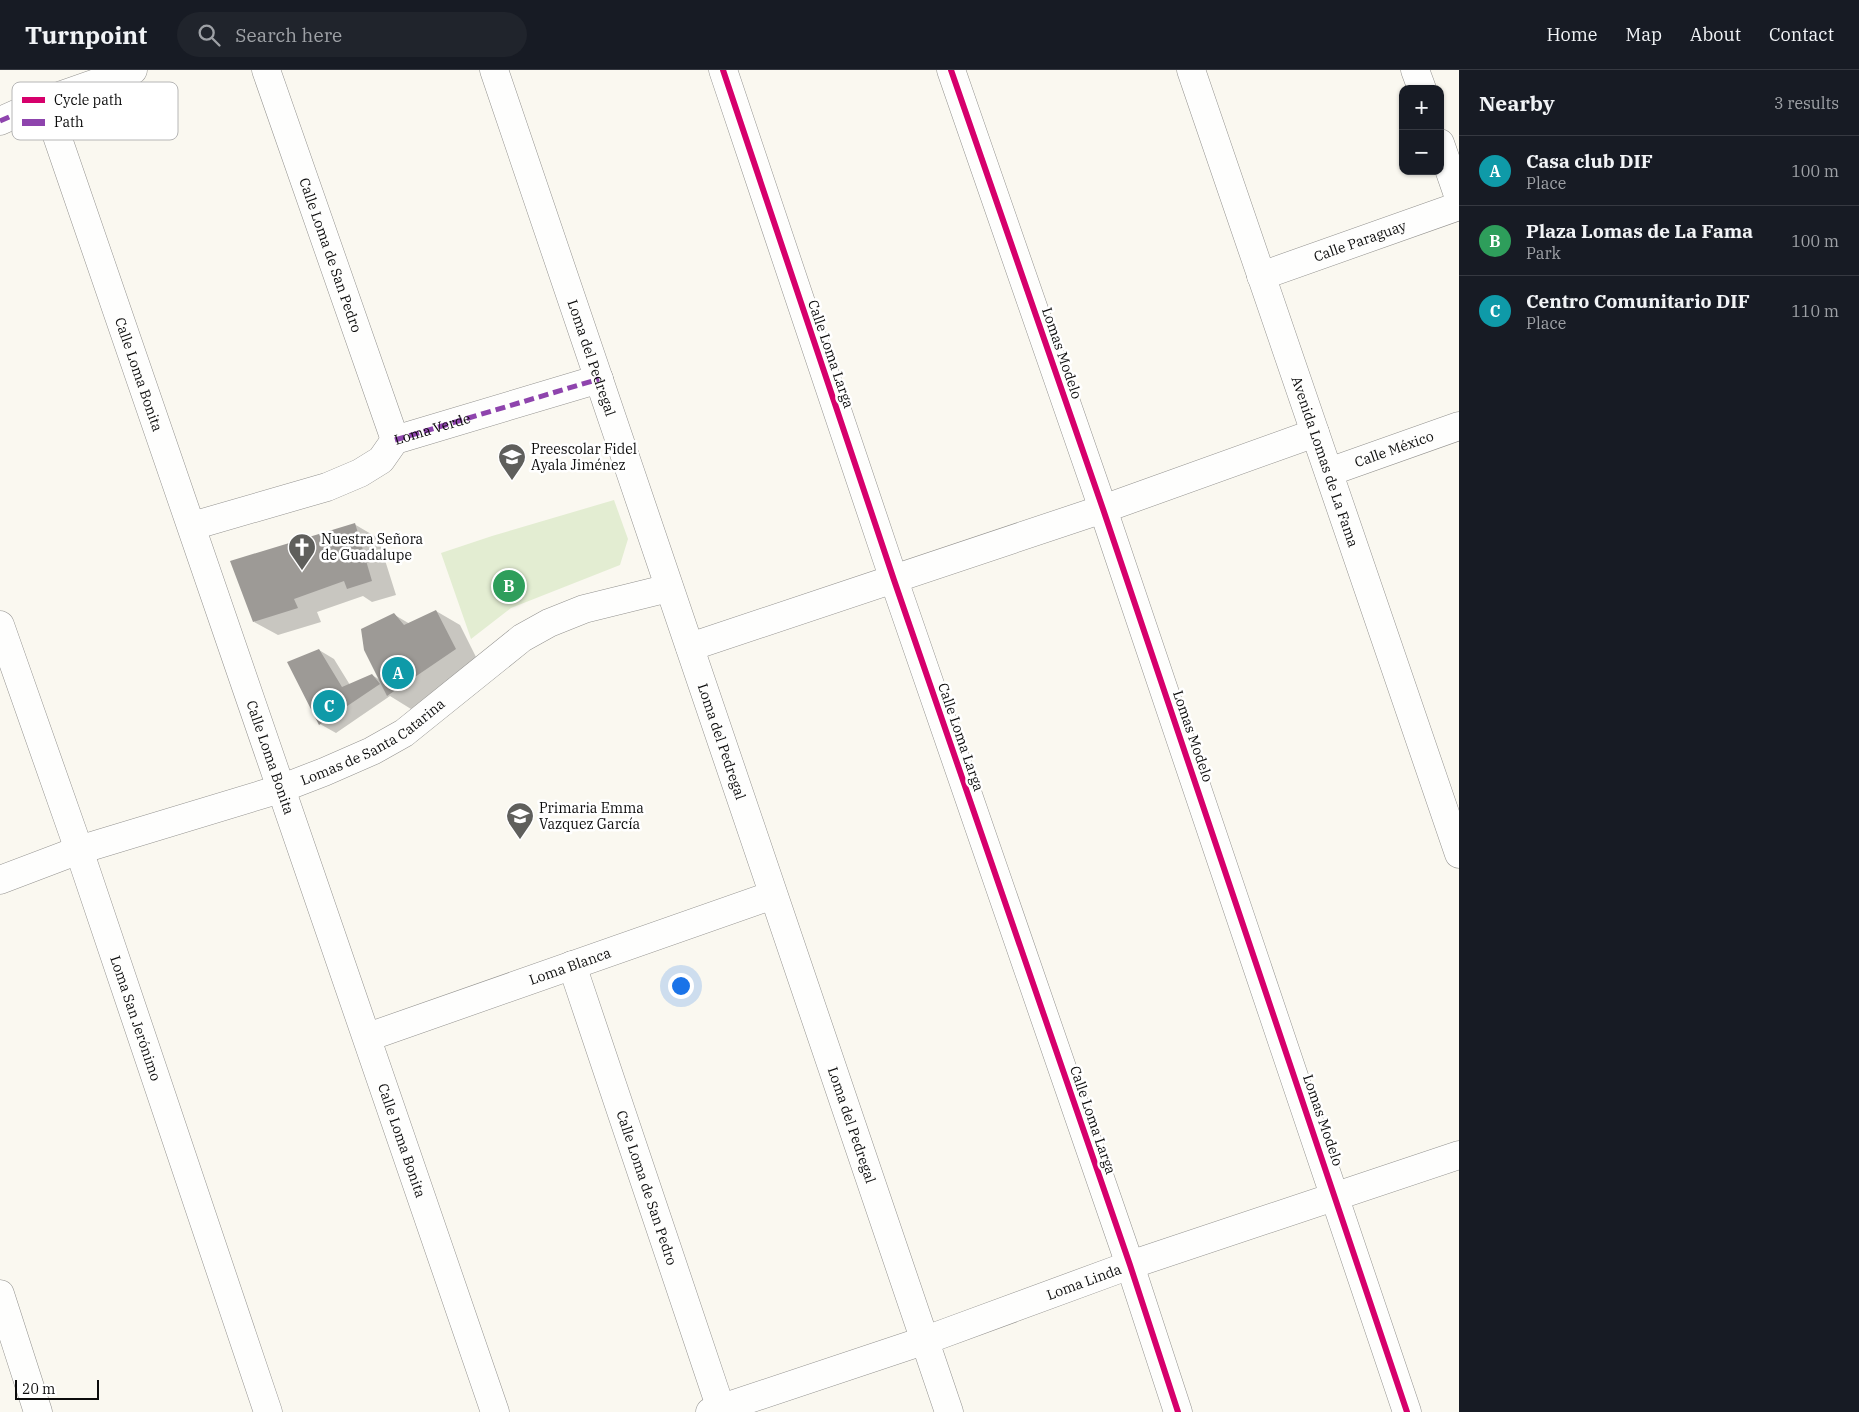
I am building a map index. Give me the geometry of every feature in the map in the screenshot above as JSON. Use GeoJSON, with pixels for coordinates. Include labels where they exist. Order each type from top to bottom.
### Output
{"type":"FeatureCollection","features":[{"type":"Feature","properties":{"kind":"street"},"geometry":{"type":"LineString","coordinates":[[100,82],[133,70]]}},
{"type":"Feature","properties":{"kind":"street","name":"Calle Loma de San Pedro"},"geometry":{"type":"LineString","coordinates":[[266,70],[395,440]]}},
{"type":"Feature","properties":{"kind":"street","name":"Loma del Pedregal"},"geometry":{"type":"LineString","coordinates":[[494,70],[600,379],[668,588],[949,1412]]}},
{"type":"Feature","properties":{"kind":"street","name":"Calle Loma Larga"},"geometry":{"type":"LineString","coordinates":[[723,70],[894,580],[1130,1265],[1178,1412]]}},
{"type":"Feature","properties":{"kind":"street","name":"Lomas Modelo"},"geometry":{"type":"LineString","coordinates":[[951,70],[1103,509],[1336,1195],[1407,1412]]}},
{"type":"Feature","properties":{"kind":"street","name":"Avenida Lomas de La Fama"},"geometry":{"type":"LineString","coordinates":[[1191,70],[1459,854]]}},
{"type":"Feature","properties":{"kind":"street"},"geometry":{"type":"LineString","coordinates":[[1415,70],[1421,85]]}},
{"type":"Feature","properties":{"kind":"street"},"geometry":{"type":"LineString","coordinates":[[0,121],[12,116]]}},
{"type":"Feature","properties":{"kind":"street","name":"Calle Loma Bonita"},"geometry":{"type":"LineString","coordinates":[[58,140],[192,526],[280,789],[368,1037],[495,1412]]}},
{"type":"Feature","properties":{"kind":"street"},"geometry":{"type":"LineString","coordinates":[[1444,155],[1459,198]]}},
{"type":"Feature","properties":{"kind":"street","name":"Calle Paraguay"},"geometry":{"type":"LineString","coordinates":[[1262,276],[1459,206]]}},
{"type":"Feature","properties":{"kind":"street","name":"Loma Verde"},"geometry":{"type":"LineString","coordinates":[[192,526],[327,487],[360,473],[381,460],[395,440],[600,379]]}},
{"type":"Feature","properties":{"kind":"street","name":"Calle México"},"geometry":{"type":"LineString","coordinates":[[1329,472],[1459,426]]}},
{"type":"Feature","properties":{"kind":"street"},"geometry":{"type":"LineString","coordinates":[[690,648],[1103,509],[1315,433]]}},
{"type":"Feature","properties":{"kind":"street","name":"Lomas de Santa Catarina"},"geometry":{"type":"LineString","coordinates":[[0,880],[79,850],[280,789],[356,758],[404,733],[522,638],[549,623],[584,610],[668,588]]}},
{"type":"Feature","properties":{"kind":"street","name":"Loma San Jerónimo"},"geometry":{"type":"LineString","coordinates":[[0,625],[79,850],[268,1412]]}},
{"type":"Feature","properties":{"kind":"street","name":"Loma Blanca"},"geometry":{"type":"LineString","coordinates":[[368,1037],[773,895]]}},
{"type":"Feature","properties":{"kind":"street","name":"Calle Loma de San Pedro"},"geometry":{"type":"LineString","coordinates":[[572,965],[717,1411]]}},
{"type":"Feature","properties":{"kind":"street","name":"Loma Linda"},"geometry":{"type":"LineString","coordinates":[[717,1411],[926,1340],[1130,1265],[1459,1154]]}},
{"type":"Feature","properties":{"kind":"street"},"geometry":{"type":"LineString","coordinates":[[0,1294],[38,1412]]}},
{"type":"Feature","properties":{"kind":"green space"},"geometry":{"type":"Polygon","coordinates":[[[614,500],[628,539],[620,565],[511,608],[471,639],[441,553],[614,500]]]}},
{"type":"Feature","properties":{"kind":"building","name":"Nuestra Señora de Guadalupe"},"geometry":{"type":"Polygon","coordinates":[[[355,523],[372,581],[347,589],[344,581],[294,599],[298,608],[253,622],[230,561],[355,523]]]}},
{"type":"Feature","properties":{"kind":"building"},"geometry":{"type":"Polygon","coordinates":[[[436,610],[456,649],[387,696],[364,650],[361,629],[394,613],[404,625],[436,610]]]}},
{"type":"Feature","properties":{"kind":"building"},"geometry":{"type":"Polygon","coordinates":[[[319,649],[342,687],[372,674],[380,684],[319,725],[287,662],[319,649]]]}},
{"type":"Feature","properties":{"kind":"marked path"},"geometry":{"type":"LineString","coordinates":[[0,121],[12,116]]}},
{"type":"Feature","properties":{"kind":"marked path"},"geometry":{"type":"LineString","coordinates":[[395,440],[599,379]]}},
{"type":"Feature","properties":{"kind":"cycle path"},"geometry":{"type":"LineString","coordinates":[[723,70],[894,580],[1130,1265],[1178,1412]]}},
{"type":"Feature","properties":{"kind":"cycle path"},"geometry":{"type":"LineString","coordinates":[[951,70],[1103,509],[1407,1412]]}},
{"type":"Feature","properties":{"kind":"place","name":"Preescolar Fidel Ayala Jiménez"},"geometry":{"type":"Point","coordinates":[512,481]}},
{"type":"Feature","properties":{"kind":"place","name":"Nuestra Señora de Guadalupe"},"geometry":{"type":"Point","coordinates":[302,571]}},
{"type":"Feature","properties":{"kind":"place","name":"Plaza Lomas de La Fama"},"geometry":{"type":"Point","coordinates":[509,586]}},
{"type":"Feature","properties":{"kind":"place","name":"Casa club DIF"},"geometry":{"type":"Point","coordinates":[398,673]}},
{"type":"Feature","properties":{"kind":"place","name":"Centro Comunitario DIF"},"geometry":{"type":"Point","coordinates":[329,706]}},
{"type":"Feature","properties":{"kind":"place","name":"Primaria Emma Vazquez García"},"geometry":{"type":"Point","coordinates":[520,840]}}]}
